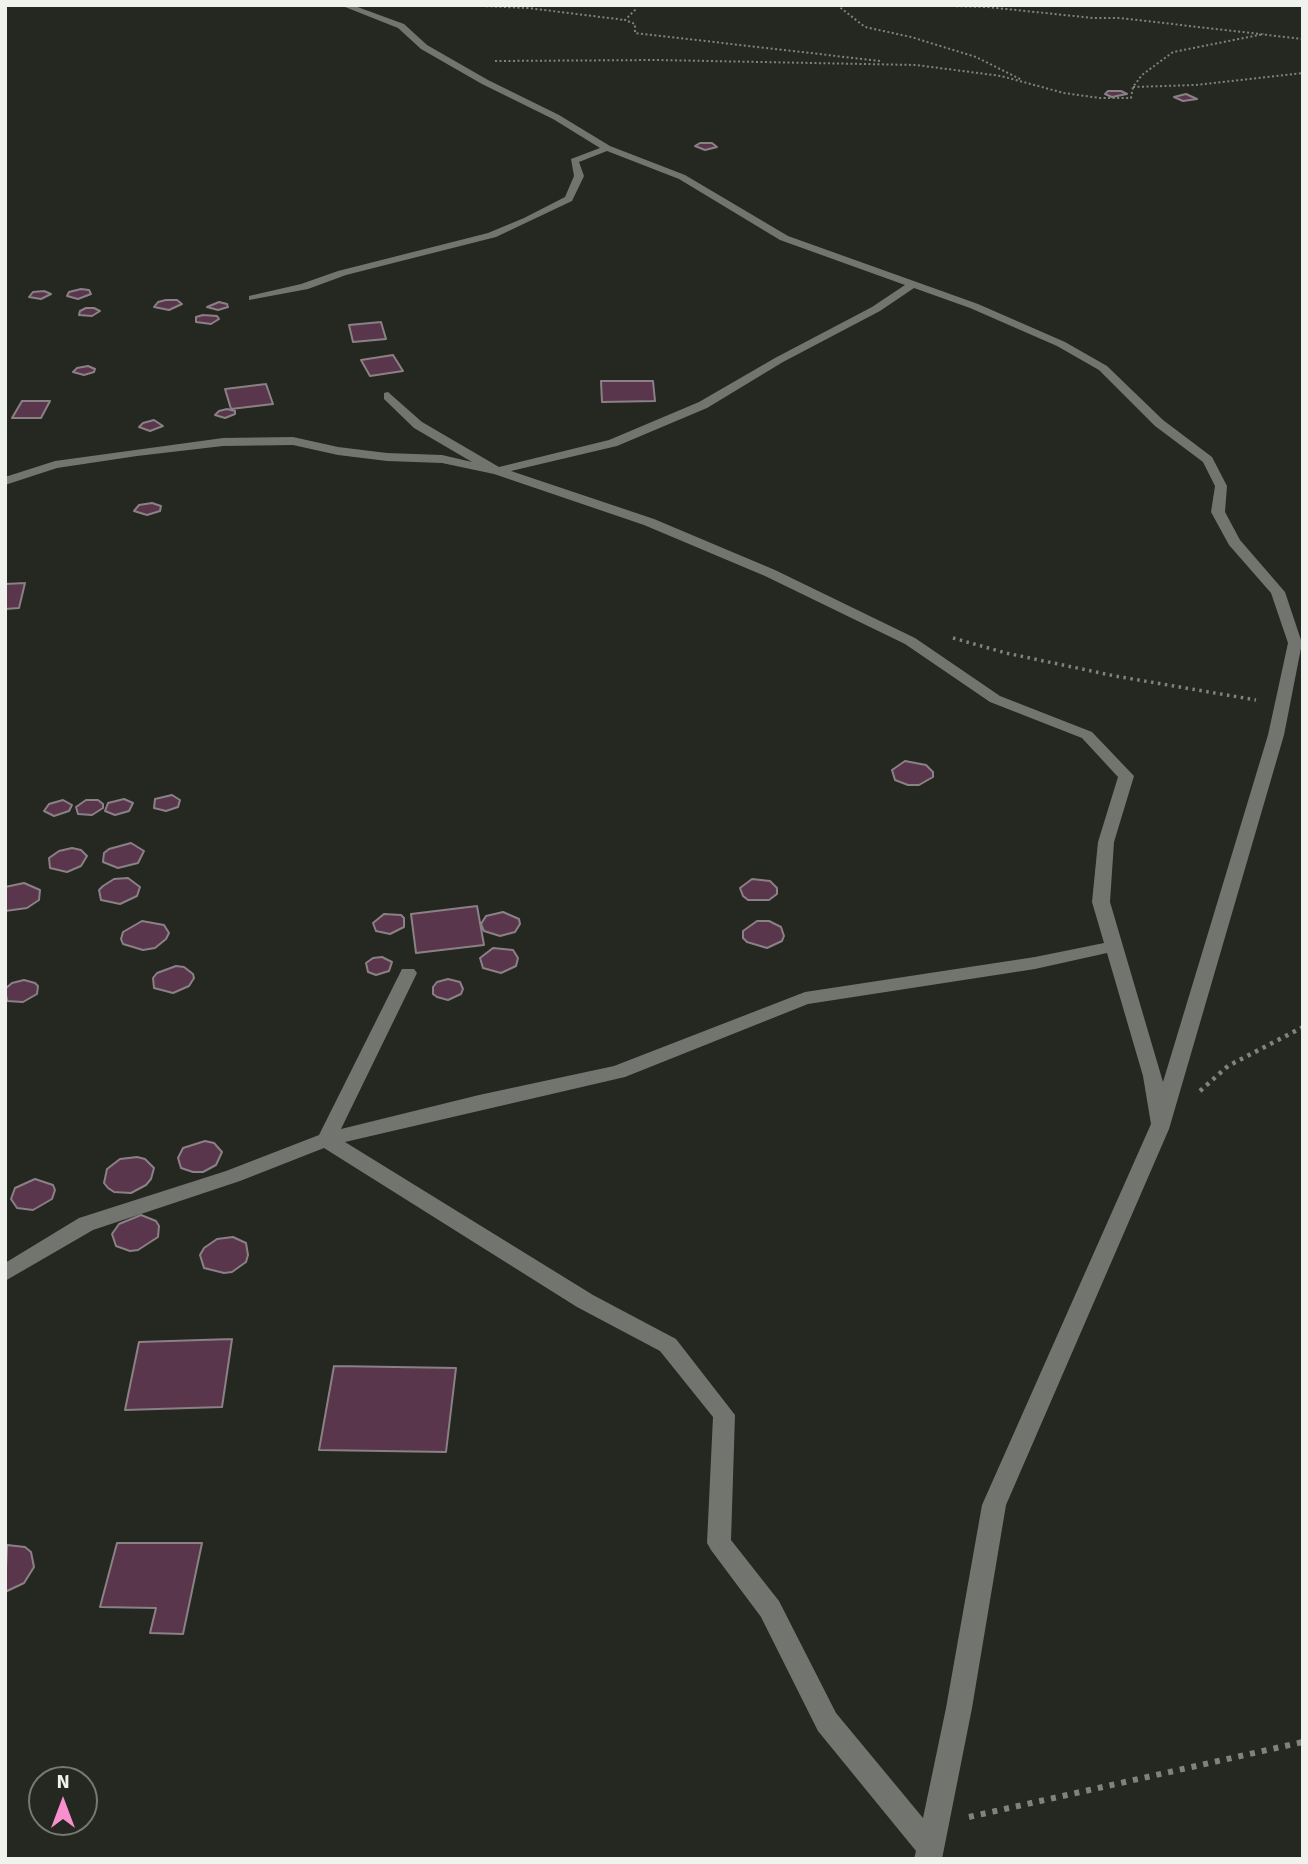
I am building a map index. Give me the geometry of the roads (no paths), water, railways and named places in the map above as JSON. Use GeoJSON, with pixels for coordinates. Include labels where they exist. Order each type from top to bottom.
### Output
{"type":"FeatureCollection","features":[{"type":"Feature","properties":{"kind":"street"},"geometry":{"type":"LineString","coordinates":[[344,5],[401,26],[424,47],[449,61],[556,117],[607,148],[682,177],[784,238],[974,306],[1048,338],[1103,368],[1159,423],[1208,460],[1221,486],[1218,512],[1234,542],[1278,592],[1295,643],[1276,735],[1158,1129],[994,1505],[959,1708],[929,1853]]}},
{"type":"Feature","properties":{"kind":"street"},"geometry":{"type":"LineString","coordinates":[[253,299],[504,230],[569,199],[579,176],[574,161],[607,148]]}},
{"type":"Feature","properties":{"kind":"street"},"geometry":{"type":"LineString","coordinates":[[388,396],[418,425],[497,471],[612,443],[703,405],[779,360],[876,309],[913,284]]}},
{"type":"Feature","properties":{"kind":"street"},"geometry":{"type":"LineString","coordinates":[[5,481],[55,465],[223,442],[293,441],[338,451],[387,457],[442,459],[497,471],[649,522],[770,573],[910,641],[995,699],[1087,735],[1126,776],[1106,842],[1101,902],[1153,1076],[1158,1129]]}},
{"type":"Feature","properties":{"kind":"street"},"geometry":{"type":"LineString","coordinates":[[5,1273],[86,1224],[233,1176],[326,1140],[479,1102],[618,1072],[804,998],[1035,963],[1115,946]]}},
{"type":"Feature","properties":{"kind":"street"},"geometry":{"type":"LineString","coordinates":[[326,1140],[408,973]]}},
{"type":"Feature","properties":{"kind":"street"},"geometry":{"type":"LineString","coordinates":[[326,1140],[511,1252],[585,1301],[668,1345],[724,1415],[719,1543],[771,1609],[827,1722],[929,1853]]}}]}
